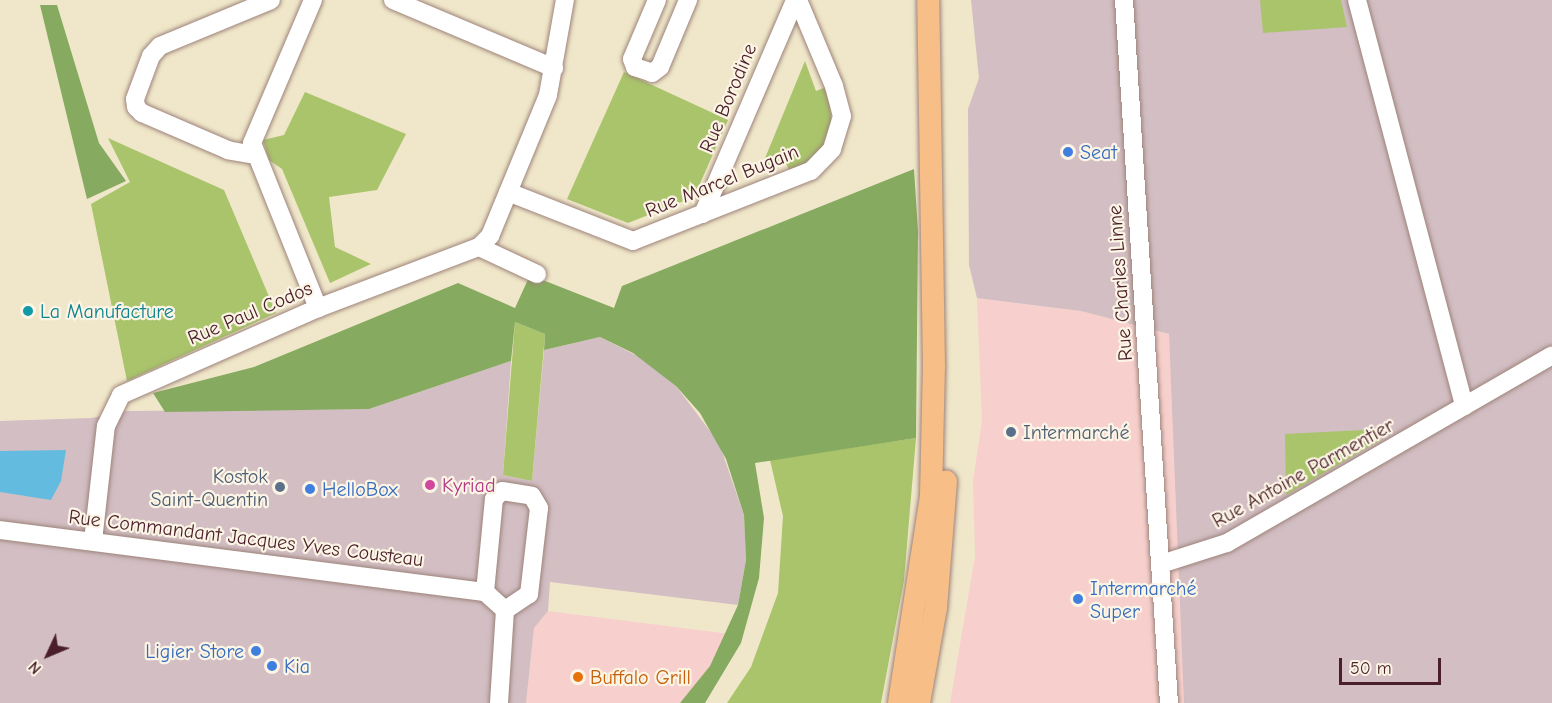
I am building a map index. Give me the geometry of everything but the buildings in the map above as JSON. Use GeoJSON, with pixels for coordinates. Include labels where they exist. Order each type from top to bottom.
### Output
{"type":"FeatureCollection","features":[{"type":"Feature","properties":{"kind":"main road"},"geometry":{"type":"LineString","coordinates":[[899,703],[931,496],[934,367],[928,0]]}},
{"type":"Feature","properties":{"kind":"main road"},"geometry":{"type":"LineString","coordinates":[[935,0],[937,77],[942,88]]}},
{"type":"Feature","properties":{"kind":"main road"},"geometry":{"type":"LineString","coordinates":[[919,703],[936,608],[945,516],[947,356],[941,0]]}},
{"type":"Feature","properties":{"kind":"street"},"geometry":{"type":"LineString","coordinates":[[255,155],[228,150],[142,113],[135,107],[135,99],[151,56],[160,46],[271,0]]}},
{"type":"Feature","properties":{"kind":"street"},"geometry":{"type":"LineString","coordinates":[[313,0],[255,130],[255,155],[318,308]]}},
{"type":"Feature","properties":{"kind":"street"},"geometry":{"type":"LineString","coordinates":[[393,0],[554,68]]}},
{"type":"Feature","properties":{"kind":"street"},"geometry":{"type":"LineString","coordinates":[[537,274],[479,247],[490,236],[548,95],[565,0]]}},
{"type":"Feature","properties":{"kind":"street"},"geometry":{"type":"LineString","coordinates":[[657,0],[632,59],[634,67],[652,74],[660,67],[688,0]]}},
{"type":"Feature","properties":{"kind":"street","name":"Rue Marcel Bugain"},"geometry":{"type":"LineString","coordinates":[[508,192],[633,241],[812,171],[824,161],[837,140],[842,116],[840,104],[797,0]]}},
{"type":"Feature","properties":{"kind":"street","name":"Rue Borodine"},"geometry":{"type":"LineString","coordinates":[[703,214],[797,0]]}},
{"type":"Feature","properties":{"kind":"street","name":"Rue Charles Linne"},"geometry":{"type":"LineString","coordinates":[[1124,0],[1161,564]]}},
{"type":"Feature","properties":{"kind":"street"},"geometry":{"type":"LineString","coordinates":[[1357,0],[1464,406]]}},
{"type":"Feature","properties":{"kind":"street","name":"Rue Paul Codos"},"geometry":{"type":"LineString","coordinates":[[93,541],[106,426],[121,395],[318,308],[479,247]]}},
{"type":"Feature","properties":{"kind":"street","name":"Rue Antoine Parmentier"},"geometry":{"type":"LineString","coordinates":[[1161,564],[1227,543],[1339,482],[1552,355]]}},
{"type":"Feature","properties":{"kind":"street"},"geometry":{"type":"LineString","coordinates":[[502,490],[532,496],[539,508],[529,594],[505,610],[485,592],[494,499],[502,490]]}},
{"type":"Feature","properties":{"kind":"street","name":"Rue Commandant Jacques Yves Cousteau"},"geometry":{"type":"LineString","coordinates":[[0,530],[485,592]]}},
{"type":"Feature","properties":{"kind":"street"},"geometry":{"type":"LineString","coordinates":[[1161,564],[1169,703]]}},
{"type":"Feature","properties":{"kind":"street"},"geometry":{"type":"LineString","coordinates":[[499,703],[505,610]]}},
{"type":"Feature","properties":{"kind":"shaded area"},"geometry":{"type":"Polygon","coordinates":[[[971,0],[1552,0],[1552,703],[1184,703],[1169,334],[1081,311],[977,298],[969,265],[968,109],[979,78],[971,0]]]}},
{"type":"Feature","properties":{"kind":"shaded area"},"geometry":{"type":"Polygon","coordinates":[[[977,298],[1081,311],[1169,334],[1188,703],[950,703],[975,556],[973,480],[982,421],[977,298]]]}},
{"type":"Feature","properties":{"kind":"shaded area"},"geometry":{"type":"Polygon","coordinates":[[[600,337],[649,362],[676,386],[719,443],[744,515],[746,560],[738,605],[550,582],[548,611],[534,628],[526,703],[0,703],[0,421],[91,418],[126,411],[369,409],[511,361],[503,475],[532,481],[544,350],[600,337]]]}},
{"type":"Feature","properties":{"kind":"shaded area"},"geometry":{"type":"Polygon","coordinates":[[[548,611],[738,635],[696,703],[526,703],[534,627],[548,611]]]}},
{"type":"Feature","properties":{"kind":"green space"},"geometry":{"type":"Polygon","coordinates":[[[1260,0],[1341,0],[1347,27],[1263,33],[1260,0]]]}},
{"type":"Feature","properties":{"kind":"green space"},"geometry":{"type":"Polygon","coordinates":[[[40,5],[57,5],[99,143],[126,181],[87,199],[40,5]]]}},
{"type":"Feature","properties":{"kind":"green space"},"geometry":{"type":"Polygon","coordinates":[[[805,61],[816,91],[829,86],[832,135],[820,154],[800,168],[790,172],[784,159],[761,168],[805,61]]]}},
{"type":"Feature","properties":{"kind":"green space"},"geometry":{"type":"Polygon","coordinates":[[[624,72],[728,120],[694,197],[628,223],[567,199],[624,72]]]}},
{"type":"Feature","properties":{"kind":"green space"},"geometry":{"type":"Polygon","coordinates":[[[305,92],[406,134],[377,190],[329,197],[335,247],[371,264],[330,283],[282,169],[269,160],[263,140],[284,135],[305,92]]]}},
{"type":"Feature","properties":{"kind":"green space"},"geometry":{"type":"Polygon","coordinates":[[[108,138],[224,190],[276,313],[127,381],[91,204],[130,182],[108,138]]]}},
{"type":"Feature","properties":{"kind":"green space"},"geometry":{"type":"Polygon","coordinates":[[[914,169],[918,231],[916,438],[755,463],[764,518],[759,578],[741,643],[705,703],[680,703],[710,666],[738,605],[746,560],[744,515],[726,459],[700,413],[676,386],[633,353],[600,337],[544,350],[545,334],[515,322],[511,361],[369,409],[165,412],[153,393],[254,367],[458,283],[515,308],[530,275],[614,308],[622,286],[914,169]]]}},
{"type":"Feature","properties":{"kind":"green space"},"geometry":{"type":"Polygon","coordinates":[[[515,322],[545,334],[532,481],[503,475],[515,322]]]}},
{"type":"Feature","properties":{"kind":"green space"},"geometry":{"type":"Polygon","coordinates":[[[1363,430],[1381,440],[1286,495],[1285,434],[1363,430]]]}},
{"type":"Feature","properties":{"kind":"green space"},"geometry":{"type":"Polygon","coordinates":[[[916,438],[904,580],[881,703],[727,703],[751,667],[778,593],[783,516],[770,460],[916,438]]]}},
{"type":"Feature","properties":{"kind":"water"},"geometry":{"type":"Polygon","coordinates":[[[66,450],[61,481],[51,500],[0,492],[0,451],[66,450]]]}},
{"type":"Feature","properties":{"kind":"place","name":"Seat"},"geometry":{"type":"Point","coordinates":[1068,152]}},
{"type":"Feature","properties":{"kind":"place","name":"La Manufacture"},"geometry":{"type":"Point","coordinates":[28,311]}},
{"type":"Feature","properties":{"kind":"place","name":"Intermarché"},"geometry":{"type":"Point","coordinates":[1011,432]}},
{"type":"Feature","properties":{"kind":"place","name":"Kyriad"},"geometry":{"type":"Point","coordinates":[430,485]}},
{"type":"Feature","properties":{"kind":"place","name":"Kostok Saint-Quentin"},"geometry":{"type":"Point","coordinates":[280,487]}},
{"type":"Feature","properties":{"kind":"place","name":"HelloBox"},"geometry":{"type":"Point","coordinates":[310,489]}},
{"type":"Feature","properties":{"kind":"place","name":"Intermarché Super"},"geometry":{"type":"Point","coordinates":[1078,599]}},
{"type":"Feature","properties":{"kind":"place","name":"Ligier Store"},"geometry":{"type":"Point","coordinates":[256,651]}},
{"type":"Feature","properties":{"kind":"place","name":"Kia"},"geometry":{"type":"Point","coordinates":[272,666]}},
{"type":"Feature","properties":{"kind":"place","name":"Buffalo Grill"},"geometry":{"type":"Point","coordinates":[578,677]}}]}
